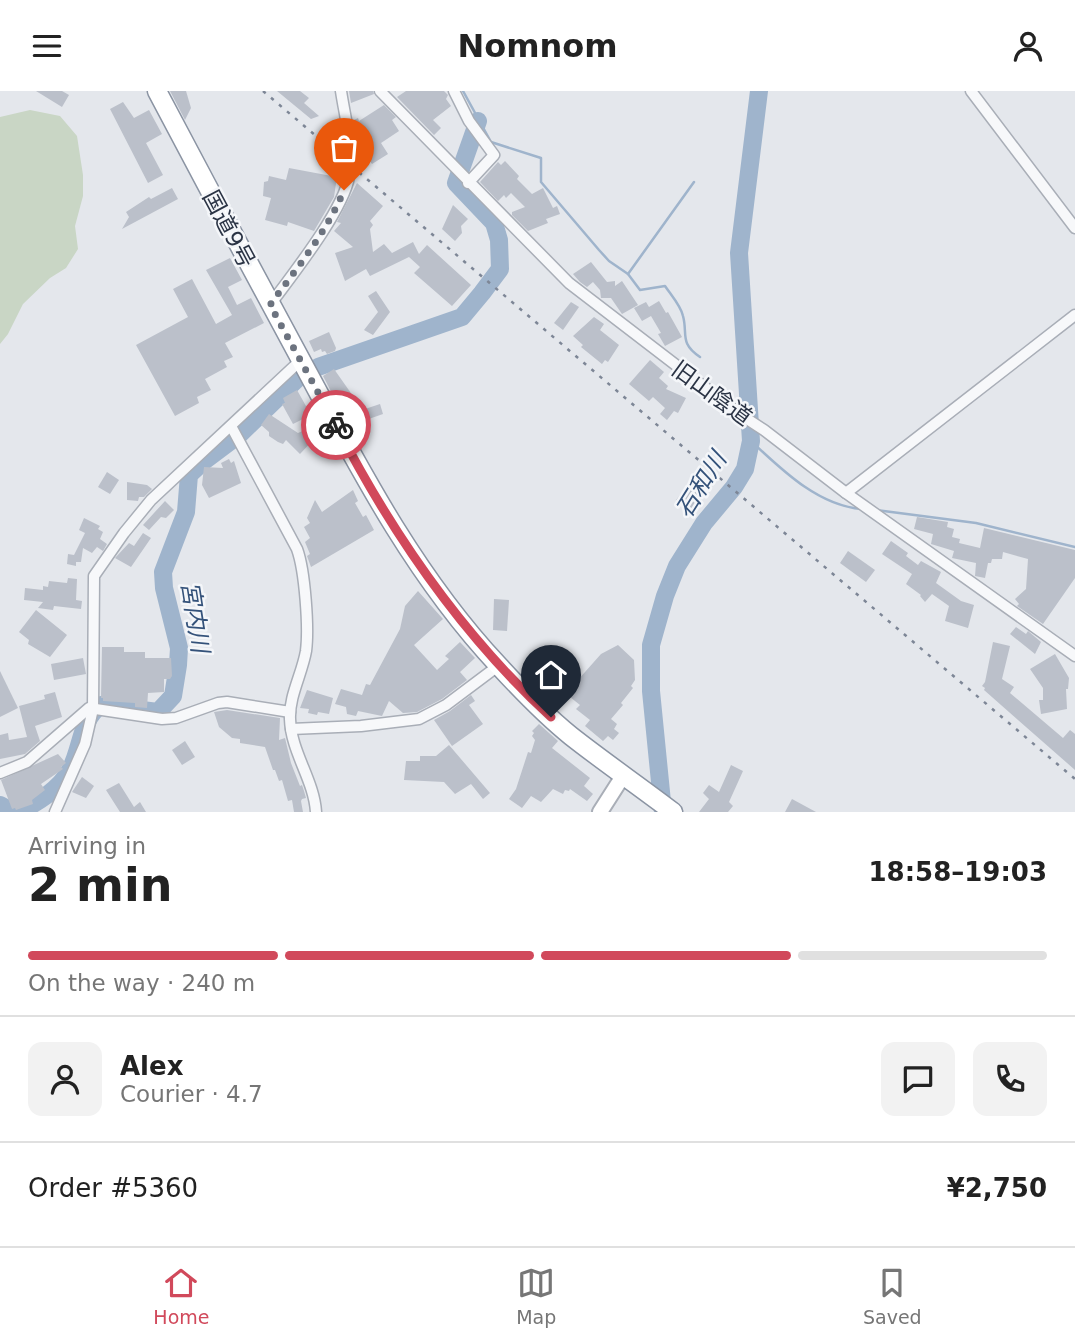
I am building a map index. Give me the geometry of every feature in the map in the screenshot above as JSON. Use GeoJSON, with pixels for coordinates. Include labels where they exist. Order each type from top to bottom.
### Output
{"type":"FeatureCollection","features":[{"type":"Feature","properties":{"kind":"highway","name":"国道9号"},"geometry":{"type":"LineString","coordinates":[[157,91],[357,467],[412,556],[464,626],[498,666],[569,734],[673,812]]}},
{"type":"Feature","properties":{"kind":"main road"},"geometry":{"type":"LineString","coordinates":[[600,812],[623,776]]}},
{"type":"Feature","properties":{"kind":"street"},"geometry":{"type":"LineString","coordinates":[[270,305],[338,204],[349,177],[349,144],[341,91]]}},
{"type":"Feature","properties":{"kind":"street","name":"旧山陰道"},"geometry":{"type":"LineString","coordinates":[[380,91],[569,283],[846,493],[1075,656]]}},
{"type":"Feature","properties":{"kind":"street"},"geometry":{"type":"LineString","coordinates":[[454,91],[469,121],[494,155],[468,183]]}},
{"type":"Feature","properties":{"kind":"street"},"geometry":{"type":"LineString","coordinates":[[971,91],[1075,228]]}},
{"type":"Feature","properties":{"kind":"street"},"geometry":{"type":"LineString","coordinates":[[846,493],[1075,315]]}},
{"type":"Feature","properties":{"kind":"street"},"geometry":{"type":"LineString","coordinates":[[55,812],[83,751],[93,709],[94,576],[151,500],[301,360]]}},
{"type":"Feature","properties":{"kind":"street"},"geometry":{"type":"LineString","coordinates":[[231,426],[297,549],[301,563],[306,652],[290,712],[291,729],[300,761],[316,800],[316,812]]}},
{"type":"Feature","properties":{"kind":"street"},"geometry":{"type":"LineString","coordinates":[[291,729],[360,726],[419,719],[446,705],[498,666]]}},
{"type":"Feature","properties":{"kind":"street"},"geometry":{"type":"LineString","coordinates":[[0,773],[27,762],[86,710],[162,719],[176,718],[227,702],[290,712]]}},
{"type":"Feature","properties":{"kind":"green space"},"geometry":{"type":"Polygon","coordinates":[[[30,110],[60,116],[77,136],[83,175],[83,196],[75,226],[78,249],[66,268],[50,278],[23,304],[0,344],[0,117],[30,110]]]}},
{"type":"Feature","properties":{"kind":"building"},"geometry":{"type":"Polygon","coordinates":[[[36,91],[62,91],[69,95],[62,107],[36,91]]]}},
{"type":"Feature","properties":{"kind":"building"},"geometry":{"type":"Polygon","coordinates":[[[170,91],[186,91],[191,108],[185,120],[170,91]]]}},
{"type":"Feature","properties":{"kind":"building"},"geometry":{"type":"Polygon","coordinates":[[[277,91],[300,91],[309,98],[304,103],[319,116],[311,119],[277,91]]]}},
{"type":"Feature","properties":{"kind":"building"},"geometry":{"type":"Polygon","coordinates":[[[349,91],[373,91],[374,94],[351,103],[349,91]]]}},
{"type":"Feature","properties":{"kind":"building"},"geometry":{"type":"Polygon","coordinates":[[[406,91],[444,91],[448,95],[446,99],[451,106],[433,120],[441,128],[434,135],[397,97],[406,91]]]}},
{"type":"Feature","properties":{"kind":"building"},"geometry":{"type":"Polygon","coordinates":[[[123,102],[134,118],[149,110],[162,134],[146,143],[163,175],[148,183],[110,109],[123,102]]]}},
{"type":"Feature","properties":{"kind":"building"},"geometry":{"type":"Polygon","coordinates":[[[384,105],[396,117],[392,120],[399,131],[381,143],[388,154],[372,164],[365,154],[359,157],[358,155],[354,120],[358,118],[359,121],[384,105]]]}},
{"type":"Feature","properties":{"kind":"building"},"geometry":{"type":"Polygon","coordinates":[[[505,161],[519,176],[517,179],[532,194],[543,188],[553,208],[557,206],[560,214],[546,219],[548,223],[528,231],[512,215],[512,212],[525,207],[511,193],[498,201],[480,182],[498,162],[501,165],[505,161]]]}},
{"type":"Feature","properties":{"kind":"building"},"geometry":{"type":"Polygon","coordinates":[[[289,168],[337,177],[334,197],[314,231],[288,222],[287,226],[265,220],[271,198],[263,196],[264,182],[268,181],[269,176],[286,180],[289,168]]]}},
{"type":"Feature","properties":{"kind":"building"},"geometry":{"type":"Polygon","coordinates":[[[357,183],[383,206],[370,221],[373,225],[370,229],[373,252],[384,244],[392,253],[413,242],[419,254],[427,245],[471,285],[452,306],[414,273],[420,267],[409,257],[370,276],[366,269],[345,281],[335,253],[353,247],[334,231],[341,223],[337,222],[357,183]]]}},
{"type":"Feature","properties":{"kind":"building"},"geometry":{"type":"Polygon","coordinates":[[[172,188],[178,199],[122,229],[129,217],[126,212],[149,197],[151,199],[172,188]]]}},
{"type":"Feature","properties":{"kind":"building"},"geometry":{"type":"Polygon","coordinates":[[[453,205],[468,219],[461,226],[462,233],[455,241],[442,229],[453,205]]]}},
{"type":"Feature","properties":{"kind":"building"},"geometry":{"type":"Polygon","coordinates":[[[230,258],[242,280],[228,287],[237,305],[251,298],[264,323],[225,343],[233,357],[224,361],[227,367],[205,379],[211,390],[197,397],[199,403],[175,416],[136,345],[188,317],[173,289],[192,279],[216,324],[232,315],[206,270],[230,258]]]}},
{"type":"Feature","properties":{"kind":"building"},"geometry":{"type":"Polygon","coordinates":[[[591,262],[607,282],[615,281],[615,286],[622,281],[638,305],[622,314],[611,298],[601,298],[600,290],[593,282],[587,287],[580,282],[573,274],[591,262]]]}},
{"type":"Feature","properties":{"kind":"building"},"geometry":{"type":"Polygon","coordinates":[[[376,291],[390,312],[373,335],[364,330],[378,312],[368,296],[376,291]]]}},
{"type":"Feature","properties":{"kind":"building"},"geometry":{"type":"Polygon","coordinates":[[[659,301],[682,337],[665,346],[651,316],[642,321],[634,308],[646,302],[649,307],[659,301]]]}},
{"type":"Feature","properties":{"kind":"building"},"geometry":{"type":"Polygon","coordinates":[[[571,302],[579,307],[563,330],[554,323],[571,302]]]}},
{"type":"Feature","properties":{"kind":"building"},"geometry":{"type":"Polygon","coordinates":[[[594,317],[604,324],[600,330],[619,345],[608,362],[605,360],[602,364],[581,347],[583,345],[573,336],[594,317]]]}},
{"type":"Feature","properties":{"kind":"building"},"geometry":{"type":"Polygon","coordinates":[[[329,332],[335,351],[327,354],[321,349],[314,352],[309,341],[329,332]]]}},
{"type":"Feature","properties":{"kind":"building"},"geometry":{"type":"Polygon","coordinates":[[[650,360],[664,372],[659,378],[668,386],[666,389],[686,398],[678,413],[674,411],[667,420],[660,414],[665,408],[653,397],[649,401],[629,384],[650,360]]]}},
{"type":"Feature","properties":{"kind":"building"},"geometry":{"type":"Polygon","coordinates":[[[334,369],[353,396],[343,401],[341,398],[336,401],[323,376],[334,369]]]}},
{"type":"Feature","properties":{"kind":"building"},"geometry":{"type":"Polygon","coordinates":[[[297,390],[311,415],[293,424],[282,404],[285,403],[283,398],[297,390]]]}},
{"type":"Feature","properties":{"kind":"building"},"geometry":{"type":"Polygon","coordinates":[[[380,404],[383,414],[363,421],[359,411],[380,404]]]}},
{"type":"Feature","properties":{"kind":"building"},"geometry":{"type":"Polygon","coordinates":[[[269,414],[298,433],[305,430],[314,439],[300,454],[286,440],[283,444],[278,442],[269,436],[269,432],[261,425],[269,414]]]}},
{"type":"Feature","properties":{"kind":"building"},"geometry":{"type":"Polygon","coordinates":[[[229,459],[231,463],[234,461],[241,483],[209,498],[202,485],[204,467],[223,468],[221,463],[229,459]]]}},
{"type":"Feature","properties":{"kind":"building"},"geometry":{"type":"Polygon","coordinates":[[[107,472],[119,480],[110,494],[98,487],[107,472]]]}},
{"type":"Feature","properties":{"kind":"building"},"geometry":{"type":"Polygon","coordinates":[[[695,476],[710,487],[693,511],[676,500],[695,476]]]}},
{"type":"Feature","properties":{"kind":"building"},"geometry":{"type":"Polygon","coordinates":[[[127,482],[147,485],[152,489],[144,497],[139,497],[138,501],[127,500],[127,482]]]}},
{"type":"Feature","properties":{"kind":"building"},"geometry":{"type":"Polygon","coordinates":[[[353,490],[358,501],[355,503],[374,530],[311,567],[305,542],[310,538],[304,527],[310,523],[307,518],[315,500],[322,512],[353,490]]]}},
{"type":"Feature","properties":{"kind":"building"},"geometry":{"type":"Polygon","coordinates":[[[165,501],[174,510],[166,518],[161,517],[149,530],[143,525],[165,501]]]}},
{"type":"Feature","properties":{"kind":"building"},"geometry":{"type":"Polygon","coordinates":[[[917,517],[948,522],[947,527],[954,529],[952,537],[960,539],[959,543],[980,548],[984,528],[1075,550],[1075,578],[1043,624],[1017,606],[1019,604],[1015,599],[1026,589],[1028,559],[1003,552],[1002,559],[992,559],[991,563],[988,563],[985,578],[975,576],[976,563],[952,558],[954,551],[931,544],[933,534],[914,529],[917,517]]]}},
{"type":"Feature","properties":{"kind":"building"},"geometry":{"type":"Polygon","coordinates":[[[84,518],[100,526],[98,529],[103,532],[100,539],[107,544],[103,551],[97,547],[92,553],[83,548],[81,562],[76,562],[76,566],[67,564],[68,554],[74,555],[85,533],[79,530],[84,518]]]}},
{"type":"Feature","properties":{"kind":"building"},"geometry":{"type":"Polygon","coordinates":[[[143,533],[151,538],[131,567],[115,558],[129,543],[134,546],[143,533]]]}},
{"type":"Feature","properties":{"kind":"building"},"geometry":{"type":"Polygon","coordinates":[[[891,541],[908,553],[906,556],[918,565],[921,561],[941,572],[936,583],[961,601],[974,605],[968,628],[945,621],[949,606],[932,594],[925,602],[921,595],[906,584],[912,574],[882,554],[891,541]]]}},
{"type":"Feature","properties":{"kind":"building"},"geometry":{"type":"Polygon","coordinates":[[[848,551],[875,570],[866,582],[840,563],[848,551]]]}},
{"type":"Feature","properties":{"kind":"building"},"geometry":{"type":"Polygon","coordinates":[[[68,578],[77,579],[76,600],[82,601],[81,609],[54,606],[53,610],[38,608],[43,602],[24,600],[25,588],[43,590],[43,586],[48,587],[49,581],[67,583],[68,578]]]}},
{"type":"Feature","properties":{"kind":"building"},"geometry":{"type":"Polygon","coordinates":[[[418,591],[443,619],[414,645],[437,670],[449,659],[445,656],[460,642],[475,658],[460,672],[467,680],[442,699],[417,712],[403,713],[389,701],[382,716],[358,711],[356,716],[347,714],[346,707],[335,704],[341,689],[362,695],[366,684],[370,685],[400,629],[405,606],[418,591]]]}},
{"type":"Feature","properties":{"kind":"building"},"geometry":{"type":"Polygon","coordinates":[[[494,599],[509,600],[507,631],[493,630],[494,599]]]}},
{"type":"Feature","properties":{"kind":"building"},"geometry":{"type":"Polygon","coordinates":[[[36,610],[67,635],[50,657],[28,644],[29,640],[19,632],[36,610]]]}},
{"type":"Feature","properties":{"kind":"building"},"geometry":{"type":"Polygon","coordinates":[[[1016,627],[1026,634],[1028,631],[1041,642],[1035,654],[1010,634],[1016,627]]]}},
{"type":"Feature","properties":{"kind":"building"},"geometry":{"type":"Polygon","coordinates":[[[993,642],[1010,646],[1002,679],[1014,687],[1010,693],[1063,738],[1070,730],[1075,734],[1075,770],[984,690],[982,686],[993,642]]]}},
{"type":"Feature","properties":{"kind":"building"},"geometry":{"type":"Polygon","coordinates":[[[618,645],[634,660],[635,680],[631,686],[633,688],[621,703],[623,705],[611,719],[617,724],[614,729],[619,733],[613,740],[608,736],[603,741],[585,726],[590,720],[576,709],[580,705],[570,697],[579,683],[577,681],[601,654],[618,645]]]}},
{"type":"Feature","properties":{"kind":"building"},"geometry":{"type":"Polygon","coordinates":[[[102,647],[124,647],[124,652],[145,652],[145,658],[171,658],[172,676],[170,679],[164,679],[164,692],[148,693],[147,708],[135,707],[135,703],[103,701],[102,647]]]}},
{"type":"Feature","properties":{"kind":"building"},"geometry":{"type":"Polygon","coordinates":[[[1055,654],[1069,678],[1066,689],[1067,709],[1041,714],[1039,700],[1043,700],[1043,688],[1030,669],[1055,654]]]}},
{"type":"Feature","properties":{"kind":"building"},"geometry":{"type":"Polygon","coordinates":[[[83,658],[86,674],[54,680],[51,664],[83,658]]]}},
{"type":"Feature","properties":{"kind":"building"},"geometry":{"type":"Polygon","coordinates":[[[0,671],[18,708],[0,717],[0,671]]]}},
{"type":"Feature","properties":{"kind":"building"},"geometry":{"type":"Polygon","coordinates":[[[307,690],[333,698],[329,714],[318,712],[317,715],[308,713],[309,709],[300,708],[307,690]]]}},
{"type":"Feature","properties":{"kind":"building"},"geometry":{"type":"Polygon","coordinates":[[[55,692],[62,717],[35,726],[40,741],[25,754],[0,759],[0,735],[8,733],[9,740],[27,737],[19,706],[45,699],[44,695],[55,692]]]}},
{"type":"Feature","properties":{"kind":"building"},"geometry":{"type":"Polygon","coordinates":[[[471,695],[475,701],[469,705],[483,724],[452,746],[434,720],[471,695]]]}},
{"type":"Feature","properties":{"kind":"building"},"geometry":{"type":"Polygon","coordinates":[[[227,710],[280,718],[279,740],[285,738],[291,763],[306,798],[301,801],[303,812],[294,812],[292,800],[288,801],[282,780],[279,781],[273,770],[265,747],[240,743],[240,739],[232,738],[219,727],[214,712],[227,710]]]}},
{"type":"Feature","properties":{"kind":"building"},"geometry":{"type":"Polygon","coordinates":[[[539,724],[558,741],[552,748],[590,778],[584,786],[593,794],[587,801],[570,789],[563,794],[553,789],[541,802],[531,796],[522,808],[509,799],[516,789],[528,752],[531,753],[535,740],[532,731],[539,724]]]}},
{"type":"Feature","properties":{"kind":"building"},"geometry":{"type":"Polygon","coordinates":[[[185,741],[195,757],[182,765],[172,750],[185,741]]]}},
{"type":"Feature","properties":{"kind":"building"},"geometry":{"type":"Polygon","coordinates":[[[449,745],[490,793],[483,799],[471,784],[455,794],[444,782],[404,780],[406,761],[420,761],[420,756],[436,756],[449,745]]]}},
{"type":"Feature","properties":{"kind":"building"},"geometry":{"type":"Polygon","coordinates":[[[58,754],[66,763],[61,767],[63,769],[41,784],[45,790],[32,800],[33,804],[12,809],[1,780],[58,754]]]}},
{"type":"Feature","properties":{"kind":"building"},"geometry":{"type":"Polygon","coordinates":[[[731,765],[743,771],[729,802],[733,806],[728,812],[699,812],[709,799],[703,793],[709,785],[719,792],[731,765]]]}},
{"type":"Feature","properties":{"kind":"building"},"geometry":{"type":"Polygon","coordinates":[[[82,777],[94,786],[86,798],[72,792],[82,777]]]}},
{"type":"Feature","properties":{"kind":"building"},"geometry":{"type":"Polygon","coordinates":[[[119,783],[134,807],[140,802],[146,812],[120,812],[106,790],[119,783]]]}},
{"type":"Feature","properties":{"kind":"building"},"geometry":{"type":"Polygon","coordinates":[[[792,799],[816,812],[785,812],[792,799]]]}},
{"type":"Feature","properties":{"kind":"waterway"},"geometry":{"type":"LineString","coordinates":[[463,91],[491,142],[541,158],[541,182],[609,261],[628,274],[640,290],[665,286],[682,312],[687,343],[700,357]]}},
{"type":"Feature","properties":{"kind":"waterway","name":"石和川"},"geometry":{"type":"LineString","coordinates":[[663,812],[651,691],[651,645],[677,566],[704,523],[734,487],[745,469],[751,441],[739,253],[759,91]]}},
{"type":"Feature","properties":{"kind":"waterway","name":"宮内川"},"geometry":{"type":"LineString","coordinates":[[318,367],[462,317],[500,269],[499,240],[494,223],[456,183],[478,121]]}},
{"type":"Feature","properties":{"kind":"waterway"},"geometry":{"type":"LineString","coordinates":[[628,274],[694,182]]}},
{"type":"Feature","properties":{"kind":"waterway","name":"宮内川"},"geometry":{"type":"LineString","coordinates":[[19,812],[48,794],[66,777],[89,718],[101,705],[158,712],[173,696],[179,648],[164,588],[163,572],[186,512],[189,475],[240,434],[298,378]]}},
{"type":"Feature","properties":{"kind":"waterway"},"geometry":{"type":"LineString","coordinates":[[751,441],[815,494],[830,501],[862,509]]}},
{"type":"Feature","properties":{"kind":"waterway"},"geometry":{"type":"LineString","coordinates":[[876,510],[976,523],[1075,547]]}},
{"type":"Feature","properties":{"kind":"waterway","name":"宮内川"},"geometry":{"type":"LineString","coordinates":[[0,805],[13,812]]}},
{"type":"Feature","properties":{"kind":"railway"},"geometry":{"type":"LineString","coordinates":[[263,91],[1075,779]]}},
{"type":"Feature","properties":{"kind":"way so far"},"geometry":{"type":"LineString","coordinates":[[336,425],[270,305],[308,252],[344,190]]}},
{"type":"Feature","properties":{"kind":"route"},"geometry":{"type":"LineString","coordinates":[[336,425],[357,467],[419,567],[498,666],[551,717]]}}]}
